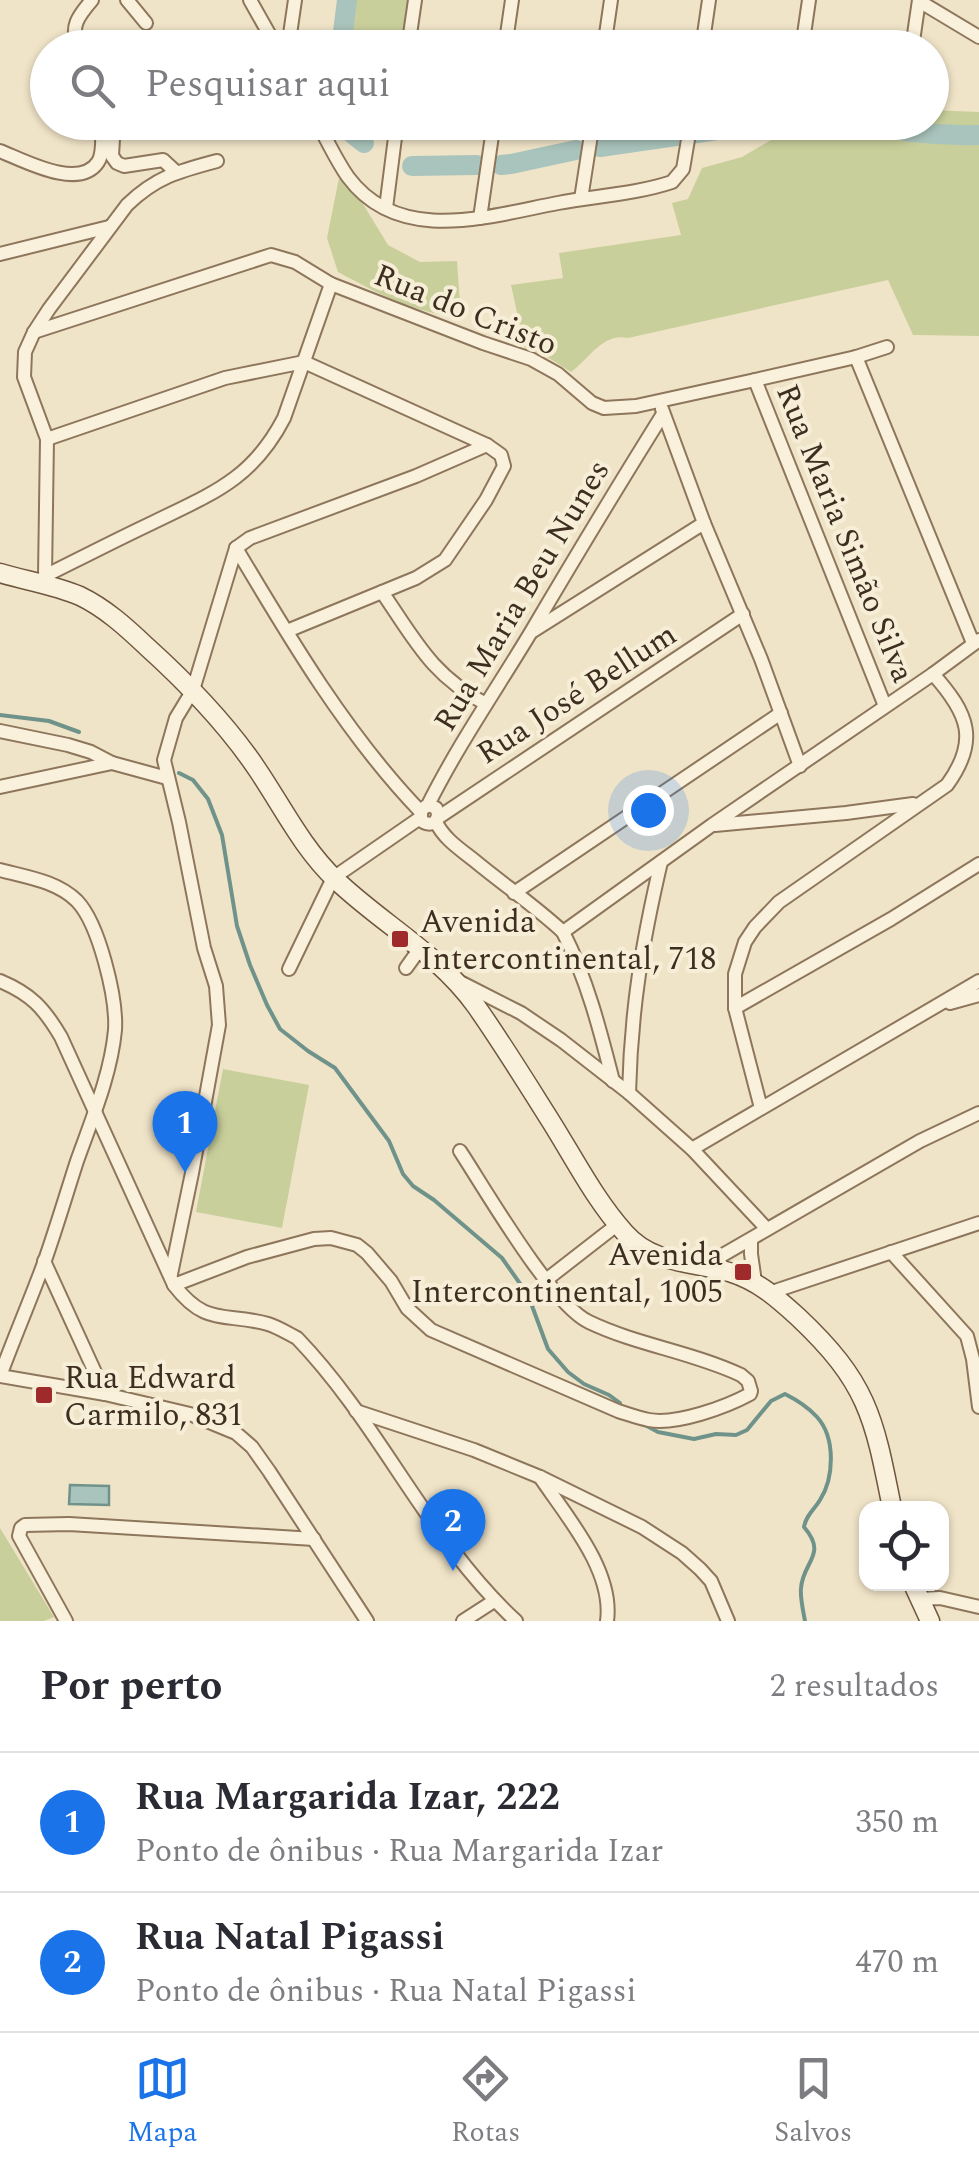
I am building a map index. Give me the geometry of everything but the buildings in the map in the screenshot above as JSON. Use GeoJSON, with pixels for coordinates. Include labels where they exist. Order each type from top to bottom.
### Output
{"type":"FeatureCollection","features":[{"type":"Feature","properties":{"kind":"street"},"geometry":{"type":"LineString","coordinates":[[75,30],[92,0]]}},
{"type":"Feature","properties":{"kind":"street"},"geometry":{"type":"LineString","coordinates":[[128,0],[146,23]]}},
{"type":"Feature","properties":{"kind":"street"},"geometry":{"type":"LineString","coordinates":[[250,0],[267,30]]}},
{"type":"Feature","properties":{"kind":"street"},"geometry":{"type":"LineString","coordinates":[[291,30],[295,0]]}},
{"type":"Feature","properties":{"kind":"street"},"geometry":{"type":"LineString","coordinates":[[411,30],[415,0]]}},
{"type":"Feature","properties":{"kind":"street"},"geometry":{"type":"LineString","coordinates":[[508,30],[512,0]]}},
{"type":"Feature","properties":{"kind":"street"},"geometry":{"type":"LineString","coordinates":[[606,30],[610,0]]}},
{"type":"Feature","properties":{"kind":"street"},"geometry":{"type":"LineString","coordinates":[[704,30],[708,0]]}},
{"type":"Feature","properties":{"kind":"street"},"geometry":{"type":"LineString","coordinates":[[805,30],[809,0]]}},
{"type":"Feature","properties":{"kind":"street"},"geometry":{"type":"LineString","coordinates":[[915,30],[919,0],[979,37]]}},
{"type":"Feature","properties":{"kind":"street"},"geometry":{"type":"LineString","coordinates":[[0,151],[54,172],[70,174],[96,165],[101,140]]}},
{"type":"Feature","properties":{"kind":"street"},"geometry":{"type":"LineString","coordinates":[[113,140],[112,156],[117,163],[124,166],[159,160],[176,172]]}},
{"type":"Feature","properties":{"kind":"street"},"geometry":{"type":"LineString","coordinates":[[328,140],[348,176],[363,192],[386,208],[430,222],[480,218],[672,182],[684,170],[688,140]]}},
{"type":"Feature","properties":{"kind":"street"},"geometry":{"type":"LineString","coordinates":[[386,208],[395,140]]}},
{"type":"Feature","properties":{"kind":"street"},"geometry":{"type":"LineString","coordinates":[[480,218],[491,140]]}},
{"type":"Feature","properties":{"kind":"street"},"geometry":{"type":"LineString","coordinates":[[581,198],[589,140]]}},
{"type":"Feature","properties":{"kind":"street"},"geometry":{"type":"LineString","coordinates":[[44,579],[46,439],[24,377],[25,352],[34,332],[110,227],[142,190],[176,172],[217,161]]}},
{"type":"Feature","properties":{"kind":"street"},"geometry":{"type":"LineString","coordinates":[[0,254],[110,227]]}},
{"type":"Feature","properties":{"kind":"street","name":"Rua do Cristo"},"geometry":{"type":"LineString","coordinates":[[34,332],[271,255],[281,256],[330,284],[531,358],[604,408],[662,408],[887,347]]}},
{"type":"Feature","properties":{"kind":"street"},"geometry":{"type":"LineString","coordinates":[[44,579],[223,488],[252,465],[284,418],[330,284]]}},
{"type":"Feature","properties":{"kind":"street"},"geometry":{"type":"LineString","coordinates":[[563,932],[976,641],[856,357]]}},
{"type":"Feature","properties":{"kind":"street"},"geometry":{"type":"LineString","coordinates":[[46,439],[225,378],[304,362],[487,445],[500,455],[504,466],[445,560],[416,578],[287,631]]}},
{"type":"Feature","properties":{"kind":"street","name":"Rua Maria Simão Silva"},"geometry":{"type":"LineString","coordinates":[[755,380],[885,706]]}},
{"type":"Feature","properties":{"kind":"street"},"geometry":{"type":"LineString","coordinates":[[662,408],[800,766]]}},
{"type":"Feature","properties":{"kind":"street","name":"Rua Maria Beu Nunes"},"geometry":{"type":"LineString","coordinates":[[334,878],[423,811],[662,408]]}},
{"type":"Feature","properties":{"kind":"street"},"geometry":{"type":"LineString","coordinates":[[172,1281],[219,1025],[216,986],[204,948],[164,760],[176,718],[193,690],[236,548],[250,538],[487,445]]}},
{"type":"Feature","properties":{"kind":"street"},"geometry":{"type":"LineString","coordinates":[[531,632],[704,523]]}},
{"type":"Feature","properties":{"kind":"street"},"geometry":{"type":"LineString","coordinates":[[236,548],[350,725],[400,790],[423,811],[436,808],[437,820],[447,839],[563,932],[577,960],[613,1081]]}},
{"type":"Feature","properties":{"kind":"street"},"geometry":{"type":"LineString","coordinates":[[0,574],[44,579],[105,610],[193,690],[243,748],[305,843],[334,878],[455,979],[570,1155],[618,1224],[641,1248],[764,1287],[834,1353],[859,1388],[878,1438],[891,1501]]}},
{"type":"Feature","properties":{"kind":"street"},"geometry":{"type":"LineString","coordinates":[[382,592],[435,669],[450,683],[486,704]]}},
{"type":"Feature","properties":{"kind":"street","name":"Rua José Bellum"},"geometry":{"type":"LineString","coordinates":[[437,820],[743,614]]}},
{"type":"Feature","properties":{"kind":"street"},"geometry":{"type":"LineString","coordinates":[[761,1108],[735,1008],[735,974],[740,956],[755,927],[780,902],[963,770],[973,749],[970,721],[933,674]]}},
{"type":"Feature","properties":{"kind":"street"},"geometry":{"type":"LineString","coordinates":[[514,893],[781,713]]}},
{"type":"Feature","properties":{"kind":"street"},"geometry":{"type":"LineString","coordinates":[[0,731],[68,745],[112,763],[168,778]]}},
{"type":"Feature","properties":{"kind":"street"},"geometry":{"type":"LineString","coordinates":[[0,787],[112,763]]}},
{"type":"Feature","properties":{"kind":"street"},"geometry":{"type":"LineString","coordinates":[[712,825],[920,804]]}},
{"type":"Feature","properties":{"kind":"street"},"geometry":{"type":"LineString","coordinates":[[629,1093],[636,984],[661,862]]}},
{"type":"Feature","properties":{"kind":"street"},"geometry":{"type":"LineString","coordinates":[[735,1008],[979,864]]}},
{"type":"Feature","properties":{"kind":"street"},"geometry":{"type":"LineString","coordinates":[[0,870],[66,892],[90,918],[107,974],[115,1019],[96,1108],[0,1376],[190,1414],[236,1433],[252,1447],[366,1621]]}},
{"type":"Feature","properties":{"kind":"street"},"geometry":{"type":"LineString","coordinates":[[289,969],[334,878]]}},
{"type":"Feature","properties":{"kind":"street"},"geometry":{"type":"LineString","coordinates":[[406,968],[421,947]]}},
{"type":"Feature","properties":{"kind":"street"},"geometry":{"type":"LineString","coordinates":[[455,979],[521,1013],[629,1093],[692,1149],[767,1229]]}},
{"type":"Feature","properties":{"kind":"street"},"geometry":{"type":"LineString","coordinates":[[692,1149],[979,980]]}},
{"type":"Feature","properties":{"kind":"street"},"geometry":{"type":"LineString","coordinates":[[0,981],[25,993],[62,1036],[172,1281],[186,1301],[203,1312],[264,1322],[296,1338],[356,1411],[494,1601],[516,1621]]}},
{"type":"Feature","properties":{"kind":"street"},"geometry":{"type":"LineString","coordinates":[[933,1008],[979,995]]}},
{"type":"Feature","properties":{"kind":"street"},"geometry":{"type":"LineString","coordinates":[[712,1268],[728,1251],[920,1141],[979,1113]]}},
{"type":"Feature","properties":{"kind":"street"},"geometry":{"type":"LineString","coordinates":[[172,1281],[331,1238],[367,1253],[407,1308],[432,1330],[618,1411],[647,1420],[673,1420],[748,1396],[748,1381],[741,1374],[588,1322],[575,1312],[546,1280],[460,1151]]}},
{"type":"Feature","properties":{"kind":"street"},"geometry":{"type":"LineString","coordinates":[[546,1280],[618,1224]]}},
{"type":"Feature","properties":{"kind":"street"},"geometry":{"type":"LineString","coordinates":[[764,1287],[978,1225]]}},
{"type":"Feature","properties":{"kind":"street"},"geometry":{"type":"LineString","coordinates":[[751,1240],[750,1254],[764,1287]]}},
{"type":"Feature","properties":{"kind":"street"},"geometry":{"type":"LineString","coordinates":[[891,1252],[973,1335],[979,1407]]}},
{"type":"Feature","properties":{"kind":"street"},"geometry":{"type":"LineString","coordinates":[[44,1261],[105,1394]]}},
{"type":"Feature","properties":{"kind":"street"},"geometry":{"type":"LineString","coordinates":[[356,1411],[474,1450],[642,1527],[682,1553],[711,1580],[728,1621]]}},
{"type":"Feature","properties":{"kind":"street"},"geometry":{"type":"LineString","coordinates":[[540,1477],[602,1577],[607,1594],[607,1621]]}},
{"type":"Feature","properties":{"kind":"street"},"geometry":{"type":"LineString","coordinates":[[66,1621],[20,1536],[25,1525],[70,1524],[314,1539]]}},
{"type":"Feature","properties":{"kind":"street"},"geometry":{"type":"LineString","coordinates":[[917,1591],[979,1607]]}},
{"type":"Feature","properties":{"kind":"street"},"geometry":{"type":"LineString","coordinates":[[917,1591],[930,1621]]}},
{"type":"Feature","properties":{"kind":"street"},"geometry":{"type":"LineString","coordinates":[[463,1621],[494,1601]]}},
{"type":"Feature","properties":{"kind":"green space"},"geometry":{"type":"Polygon","coordinates":[[[353,0],[408,0],[403,30],[348,30],[353,0]]]}},
{"type":"Feature","properties":{"kind":"green space"},"geometry":{"type":"Polygon","coordinates":[[[949,111],[979,112],[979,336],[913,335],[888,280],[611,339],[571,372],[544,355],[525,349],[511,285],[563,278],[559,253],[681,235],[672,203],[688,199],[702,168],[742,157],[771,140],[949,140],[949,111]]]}},
{"type":"Feature","properties":{"kind":"green space"},"geometry":{"type":"Polygon","coordinates":[[[339,178],[363,204],[388,245],[420,262],[457,261],[461,318],[397,301],[338,272],[327,238],[339,178]]]}},
{"type":"Feature","properties":{"kind":"green space"},"geometry":{"type":"Polygon","coordinates":[[[223,1069],[309,1085],[282,1228],[196,1212],[223,1069]]]}},
{"type":"Feature","properties":{"kind":"green space"},"geometry":{"type":"Polygon","coordinates":[[[0,1528],[54,1617],[44,1621],[0,1621],[0,1528]]]}},
{"type":"Feature","properties":{"kind":"water"},"geometry":{"type":"Polygon","coordinates":[[[70,1485],[109,1486],[109,1505],[69,1504],[70,1485]]]}},
{"type":"Feature","properties":{"kind":"waterway"},"geometry":{"type":"LineString","coordinates":[[343,30],[347,0]]}},
{"type":"Feature","properties":{"kind":"waterway"},"geometry":{"type":"LineString","coordinates":[[949,135],[979,135]]}},
{"type":"Feature","properties":{"kind":"waterway"},"geometry":{"type":"LineString","coordinates":[[360,140],[364,143]]}},
{"type":"Feature","properties":{"kind":"waterway"},"geometry":{"type":"LineString","coordinates":[[600,147],[648,140]]}},
{"type":"Feature","properties":{"kind":"waterway"},"geometry":{"type":"LineString","coordinates":[[501,165],[576,150]]}},
{"type":"Feature","properties":{"kind":"waterway"},"geometry":{"type":"LineString","coordinates":[[412,166],[477,165]]}},
{"type":"Feature","properties":{"kind":"waterway"},"geometry":{"type":"LineString","coordinates":[[0,715],[49,721],[79,732]]}},
{"type":"Feature","properties":{"kind":"waterway"},"geometry":{"type":"LineString","coordinates":[[179,773],[193,780],[208,799],[222,835],[237,926],[250,965],[280,1029],[335,1068],[389,1141],[403,1174],[413,1186],[502,1258],[528,1295],[548,1349],[568,1372],[620,1403]]}},
{"type":"Feature","properties":{"kind":"waterway"},"geometry":{"type":"LineString","coordinates":[[645,1425],[658,1432],[694,1439],[736,1435],[747,1430],[771,1401],[785,1394],[817,1417],[827,1436],[831,1458],[825,1491],[804,1527],[814,1545],[801,1588],[805,1621]]}},
{"type":"Feature","properties":{"kind":"place","name":"Avenida Intercontinental, 718"},"geometry":{"type":"Point","coordinates":[400,939]}},
{"type":"Feature","properties":{"kind":"place","name":"Rua Margarida Izar, 222"},"geometry":{"type":"Point","coordinates":[185,1173]}},
{"type":"Feature","properties":{"kind":"place","name":"Avenida Intercontinental, 1005"},"geometry":{"type":"Point","coordinates":[743,1272]}},
{"type":"Feature","properties":{"kind":"place","name":"Rua Edward Carmilo, 831"},"geometry":{"type":"Point","coordinates":[44,1395]}},
{"type":"Feature","properties":{"kind":"place","name":"Rua Natal Pigassi"},"geometry":{"type":"Point","coordinates":[453,1571]}}]}
